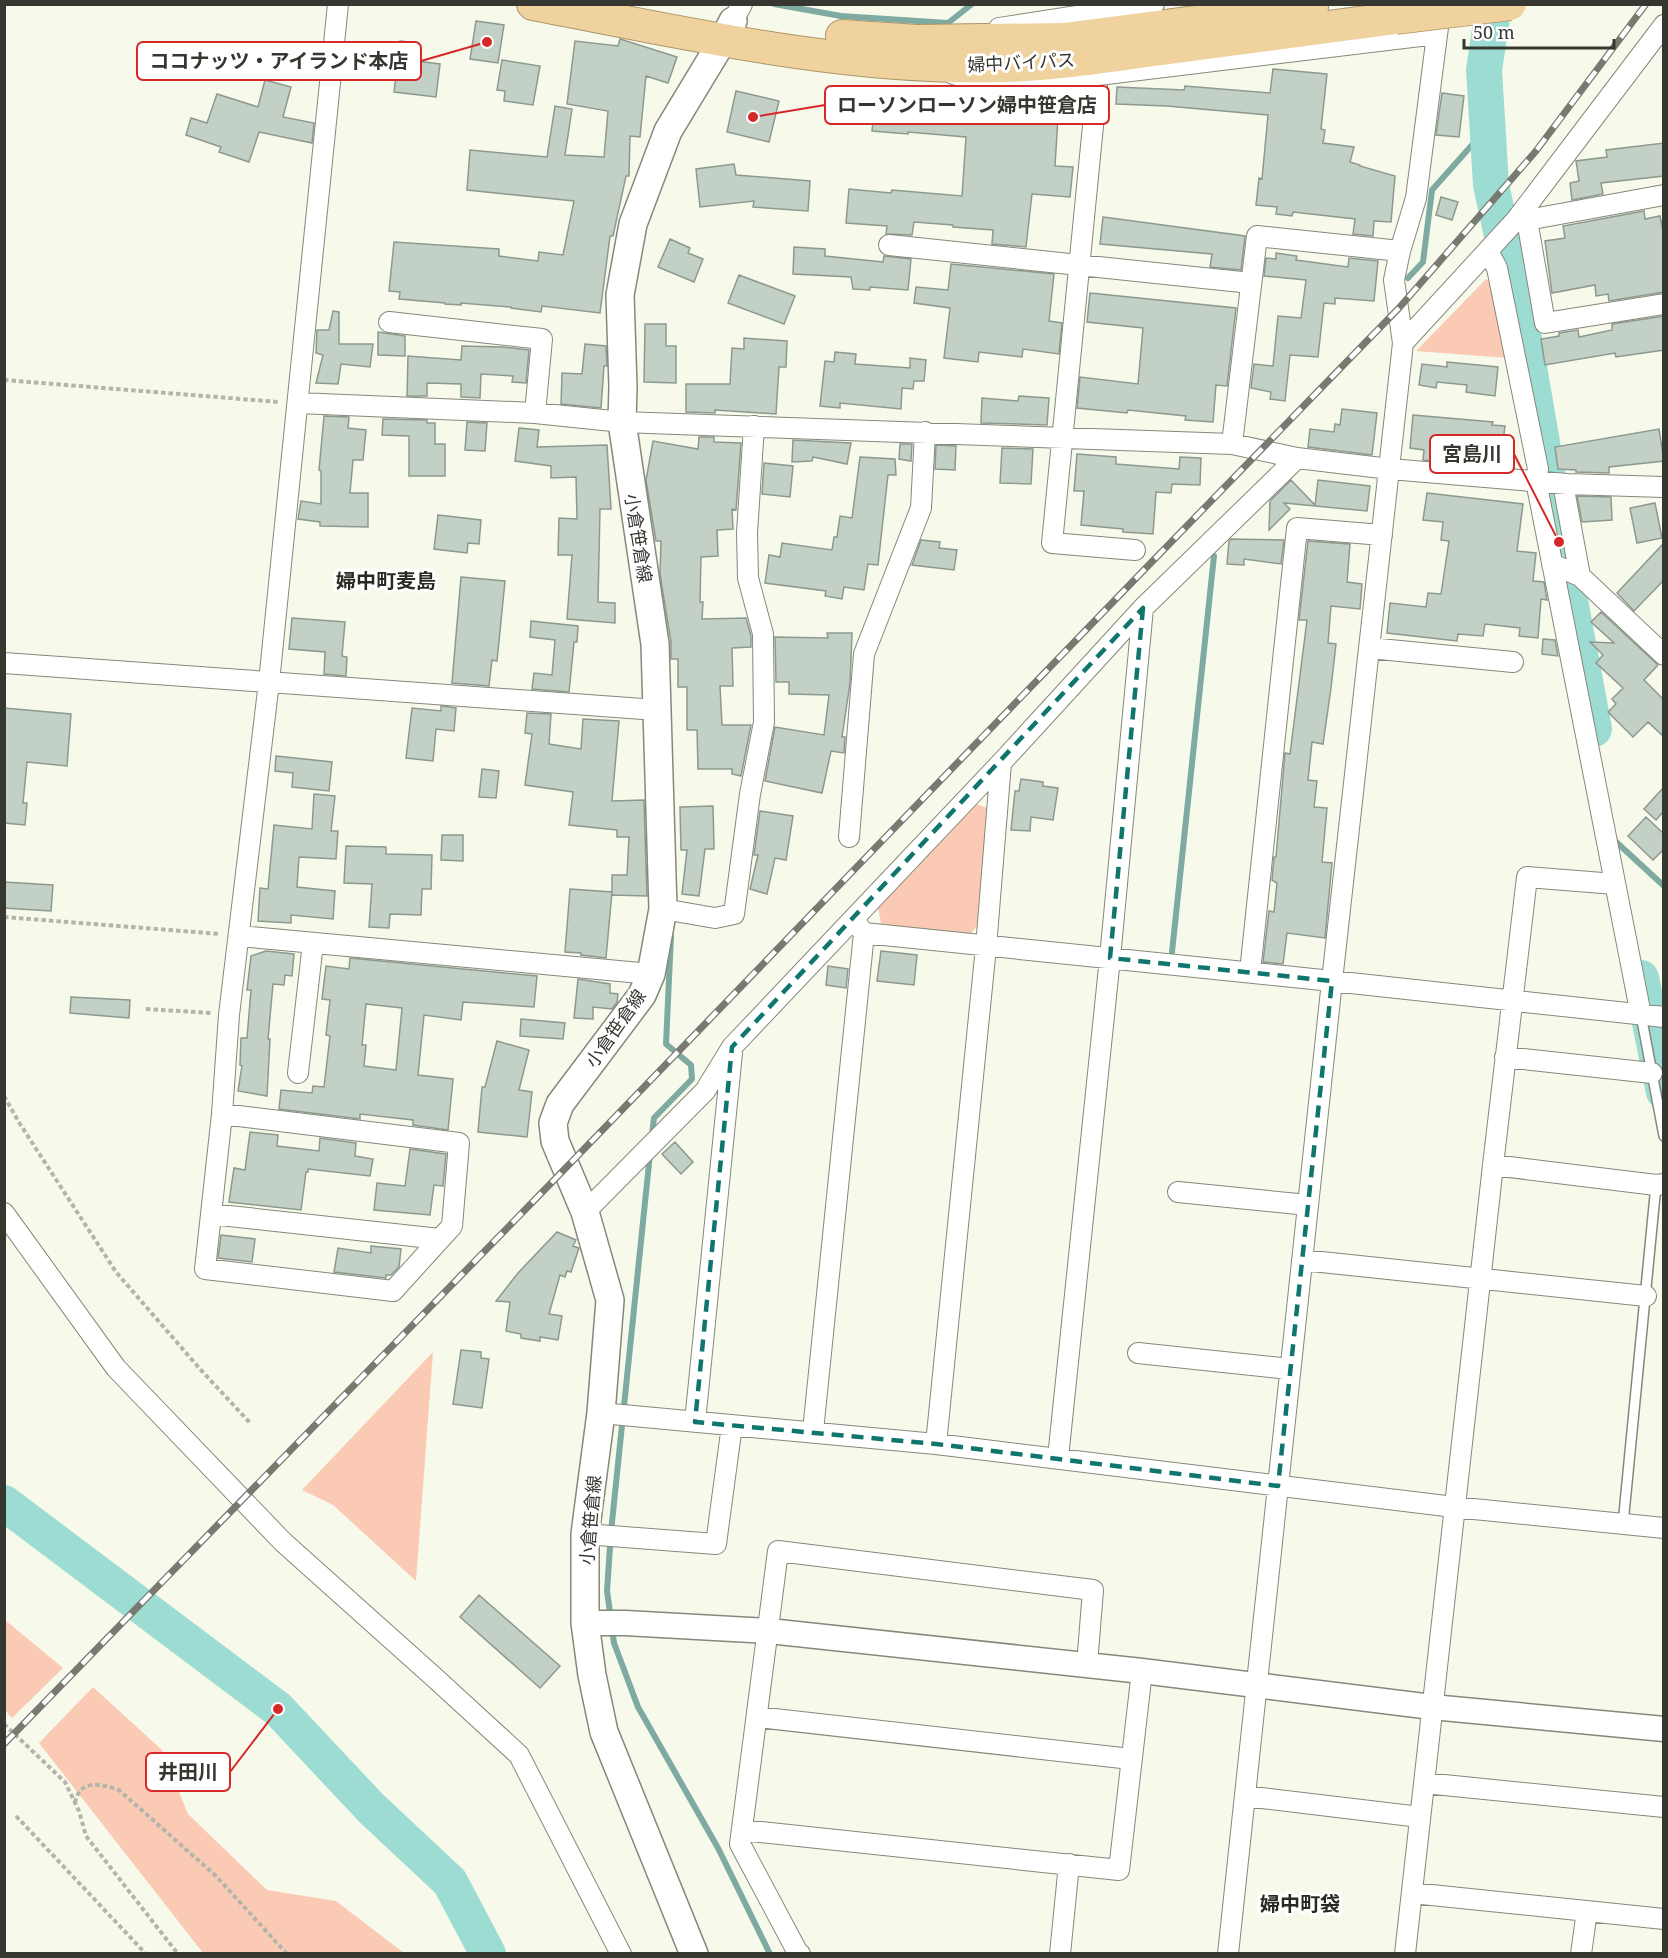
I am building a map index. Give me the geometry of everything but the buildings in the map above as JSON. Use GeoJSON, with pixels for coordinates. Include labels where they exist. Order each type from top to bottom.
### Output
{"type":"FeatureCollection","features":[{"type":"Feature","properties":{"kind":"highway","name":"婦中バイパス"},"geometry":{"type":"LineString","coordinates":[[533,4],[733,22],[849,37],[918,53],[996,66],[1092,58],[1510,4]]}},
{"type":"Feature","properties":{"kind":"highway","name":"婦中バイパス"},"geometry":{"type":"LineString","coordinates":[[648,4],[733,22]]}},
{"type":"Feature","properties":{"kind":"highway","name":"婦中バイパス"},"geometry":{"type":"LineString","coordinates":[[918,53],[1064,39],[1333,4]]}},
{"type":"Feature","properties":{"kind":"main road","name":"小倉笹倉線"},"geometry":{"type":"LineString","coordinates":[[694,1953],[604,1732],[592,1674],[585,1623],[585,1534],[601,1413],[610,1300],[585,1212],[555,1141],[553,1123],[560,1104],[642,995],[651,974],[663,909],[656,644],[622,422],[620,295],[633,224],[668,131],[733,22]]}},
{"type":"Feature","properties":{"kind":"street"},"geometry":{"type":"LineString","coordinates":[[222,1114],[459,1143],[452,1226],[393,1291],[205,1269],[222,1114],[229,1014],[269,681],[338,4]]}},
{"type":"Feature","properties":{"kind":"street"},"geometry":{"type":"LineString","coordinates":[[918,53],[1108,8],[1154,4]]}},
{"type":"Feature","properties":{"kind":"street"},"geometry":{"type":"LineString","coordinates":[[1228,1953],[1403,343],[1394,280],[1416,198],[1441,4]]}},
{"type":"Feature","properties":{"kind":"street"},"geometry":{"type":"LineString","coordinates":[[1403,343],[1522,217],[1664,26]]}},
{"type":"Feature","properties":{"kind":"street"},"geometry":{"type":"LineString","coordinates":[[918,53],[991,86],[1437,34]]}},
{"type":"Feature","properties":{"kind":"street"},"geometry":{"type":"LineString","coordinates":[[1098,75],[1052,543],[1135,550]]}},
{"type":"Feature","properties":{"kind":"street"},"geometry":{"type":"LineString","coordinates":[[1522,217],[1664,195]]}},
{"type":"Feature","properties":{"kind":"street"},"geometry":{"type":"LineString","coordinates":[[1522,217],[1545,323],[1664,304]]}},
{"type":"Feature","properties":{"kind":"street"},"geometry":{"type":"LineString","coordinates":[[1232,444],[1257,236],[1400,251]]}},
{"type":"Feature","properties":{"kind":"street"},"geometry":{"type":"LineString","coordinates":[[889,245],[1251,283]]}},
{"type":"Feature","properties":{"kind":"street"},"geometry":{"type":"LineString","coordinates":[[1492,247],[1538,469],[1536,481],[1641,1014]]}},
{"type":"Feature","properties":{"kind":"street"},"geometry":{"type":"LineString","coordinates":[[389,322],[542,339],[536,413]]}},
{"type":"Feature","properties":{"kind":"street"},"geometry":{"type":"LineString","coordinates":[[298,403],[536,413],[622,422],[1064,436],[1232,444],[1297,458],[1389,469],[1563,484],[1664,487]]}},
{"type":"Feature","properties":{"kind":"street"},"geometry":{"type":"LineString","coordinates":[[663,909],[715,918],[734,914],[750,794],[764,722],[763,634],[748,578],[747,533],[754,426]]}},
{"type":"Feature","properties":{"kind":"street"},"geometry":{"type":"LineString","coordinates":[[849,837],[864,654],[921,508],[925,432]]}},
{"type":"Feature","properties":{"kind":"street"},"geometry":{"type":"LineString","coordinates":[[585,1212],[705,1091],[732,1047],[859,927],[1001,763],[1143,608],[1297,458]]}},
{"type":"Feature","properties":{"kind":"street"},"geometry":{"type":"LineString","coordinates":[[1563,484],[1580,576]]}},
{"type":"Feature","properties":{"kind":"street"},"geometry":{"type":"LineString","coordinates":[[1250,972],[1298,528],[1382,535]]}},
{"type":"Feature","properties":{"kind":"street"},"geometry":{"type":"LineString","coordinates":[[1552,564],[1580,576],[1664,655]]}},
{"type":"Feature","properties":{"kind":"street"},"geometry":{"type":"LineString","coordinates":[[1058,1458],[1110,958],[1143,608]]}},
{"type":"Feature","properties":{"kind":"street"},"geometry":{"type":"LineString","coordinates":[[1369,648],[1513,662]]}},
{"type":"Feature","properties":{"kind":"street"},"geometry":{"type":"LineString","coordinates":[[4,663],[657,710]]}},
{"type":"Feature","properties":{"kind":"street"},"geometry":{"type":"LineString","coordinates":[[936,1444],[986,946],[1001,763]]}},
{"type":"Feature","properties":{"kind":"street"},"geometry":{"type":"LineString","coordinates":[[1405,1953],[1492,1165],[1527,877],[1615,884]]}},
{"type":"Feature","properties":{"kind":"street"},"geometry":{"type":"LineString","coordinates":[[859,927],[986,946],[1641,1014],[1663,1021]]}},
{"type":"Feature","properties":{"kind":"street"},"geometry":{"type":"LineString","coordinates":[[813,1431],[859,927]]}},
{"type":"Feature","properties":{"kind":"street"},"geometry":{"type":"LineString","coordinates":[[239,936],[651,974]]}},
{"type":"Feature","properties":{"kind":"street"},"geometry":{"type":"LineString","coordinates":[[298,1073],[313,943]]}},
{"type":"Feature","properties":{"kind":"street"},"geometry":{"type":"LineString","coordinates":[[695,1422],[732,1047]]}},
{"type":"Feature","properties":{"kind":"street"},"geometry":{"type":"LineString","coordinates":[[1505,1058],[1652,1073]]}},
{"type":"Feature","properties":{"kind":"street"},"geometry":{"type":"LineString","coordinates":[[1492,1165],[1660,1184]]}},
{"type":"Feature","properties":{"kind":"street"},"geometry":{"type":"LineString","coordinates":[[1178,1192],[1308,1205]]}},
{"type":"Feature","properties":{"kind":"street"},"geometry":{"type":"LineString","coordinates":[[4,1213],[116,1368],[283,1542],[519,1755],[621,1953]]}},
{"type":"Feature","properties":{"kind":"street"},"geometry":{"type":"LineString","coordinates":[[211,1214],[440,1239]]}},
{"type":"Feature","properties":{"kind":"street"},"geometry":{"type":"LineString","coordinates":[[1302,1260],[1646,1296]]}},
{"type":"Feature","properties":{"kind":"street"},"geometry":{"type":"LineString","coordinates":[[1138,1353],[1290,1370]]}},
{"type":"Feature","properties":{"kind":"street"},"geometry":{"type":"LineString","coordinates":[[601,1413],[936,1444],[1454,1507],[1664,1528]]}},
{"type":"Feature","properties":{"kind":"street"},"geometry":{"type":"LineString","coordinates":[[585,1534],[716,1544],[732,1425]]}},
{"type":"Feature","properties":{"kind":"street"},"geometry":{"type":"LineString","coordinates":[[800,1953],[740,1844],[778,1551],[1093,1590],[1087,1665]]}},
{"type":"Feature","properties":{"kind":"street"},"geometry":{"type":"LineString","coordinates":[[585,1623],[769,1631],[1142,1671],[1432,1707],[1664,1729]]}},
{"type":"Feature","properties":{"kind":"street"},"geometry":{"type":"LineString","coordinates":[[742,1830],[1119,1870],[1142,1671]]}},
{"type":"Feature","properties":{"kind":"street"},"geometry":{"type":"LineString","coordinates":[[757,1717],[1131,1759]]}},
{"type":"Feature","properties":{"kind":"street"},"geometry":{"type":"LineString","coordinates":[[1424,1783],[1664,1808]]}},
{"type":"Feature","properties":{"kind":"street"},"geometry":{"type":"LineString","coordinates":[[1245,1796],[1420,1817]]}},
{"type":"Feature","properties":{"kind":"street"},"geometry":{"type":"LineString","coordinates":[[1060,1953],[1069,1864]]}},
{"type":"Feature","properties":{"kind":"street"},"geometry":{"type":"LineString","coordinates":[[1412,1893],[1664,1919]]}},
{"type":"Feature","properties":{"kind":"street"},"geometry":{"type":"LineString","coordinates":[[1581,1953],[1587,1911]]}},
{"type":"Feature","properties":{"kind":"lane"},"geometry":{"type":"LineString","coordinates":[[1641,1014],[1664,1136]]}},
{"type":"Feature","properties":{"kind":"lane"},"geometry":{"type":"LineString","coordinates":[[1623,1524],[1646,1296],[1660,1184]]}},
{"type":"Feature","properties":{"kind":"path"},"geometry":{"type":"LineString","coordinates":[[4,380],[298,403]]}},
{"type":"Feature","properties":{"kind":"path"},"geometry":{"type":"LineString","coordinates":[[4,917],[239,936]]}},
{"type":"Feature","properties":{"kind":"path"},"geometry":{"type":"LineString","coordinates":[[146,1008],[229,1014]]}},
{"type":"Feature","properties":{"kind":"path"},"geometry":{"type":"LineString","coordinates":[[4,1095],[20,1124],[116,1272],[200,1370],[251,1424]]}},
{"type":"Feature","properties":{"kind":"path"},"geometry":{"type":"LineString","coordinates":[[4,1724],[65,1782],[86,1836],[178,1953]]}},
{"type":"Feature","properties":{"kind":"path"},"geometry":{"type":"LineString","coordinates":[[75,1803],[81,1788],[102,1784],[119,1790],[216,1876],[287,1953]]}},
{"type":"Feature","properties":{"kind":"path"},"geometry":{"type":"LineString","coordinates":[[16,1816],[146,1953]]}},
{"type":"Feature","properties":{"kind":"highlighted area"},"geometry":{"type":"Polygon","coordinates":[[[1143,608],[1110,958],[1332,981],[1278,1486],[936,1444],[695,1422],[732,1047],[1143,608]]]}},
{"type":"Feature","properties":{"kind":"shaded area"},"geometry":{"type":"Polygon","coordinates":[[[1486,279],[1497,285],[1507,358],[1416,351],[1486,279]]]}},
{"type":"Feature","properties":{"kind":"shaded area"},"geometry":{"type":"Polygon","coordinates":[[[974,803],[992,810],[981,921],[968,937],[882,928],[878,908],[974,803]]]}},
{"type":"Feature","properties":{"kind":"shaded area"},"geometry":{"type":"Polygon","coordinates":[[[433,1352],[416,1581],[333,1505],[302,1490],[433,1352]]]}},
{"type":"Feature","properties":{"kind":"shaded area"},"geometry":{"type":"Polygon","coordinates":[[[5,1620],[63,1668],[12,1718],[5,1710],[5,1620]]]}},
{"type":"Feature","properties":{"kind":"shaded area"},"geometry":{"type":"Polygon","coordinates":[[[93,1687],[162,1750],[188,1814],[267,1890],[336,1901],[404,1953],[203,1953],[39,1743],[93,1687]]]}},
{"type":"Feature","properties":{"kind":"waterway"},"geometry":{"type":"LineString","coordinates":[[774,4],[841,16],[948,23],[972,4]]}},
{"type":"Feature","properties":{"kind":"waterway"},"geometry":{"type":"LineString","coordinates":[[1494,4],[1484,70],[1491,185],[1523,332],[1594,729]]}},
{"type":"Feature","properties":{"kind":"waterway"},"geometry":{"type":"LineString","coordinates":[[1408,278],[1423,262],[1432,190],[1488,127]]}},
{"type":"Feature","properties":{"kind":"waterway"},"geometry":{"type":"LineString","coordinates":[[1172,952],[1214,556]]}},
{"type":"Feature","properties":{"kind":"waterway"},"geometry":{"type":"LineString","coordinates":[[1614,840],[1664,886]]}},
{"type":"Feature","properties":{"kind":"waterway"},"geometry":{"type":"LineString","coordinates":[[652,1135],[654,1118],[692,1079],[691,1065],[666,1044],[671,936]]}},
{"type":"Feature","properties":{"kind":"waterway"},"geometry":{"type":"LineString","coordinates":[[1641,978],[1664,1092]]}},
{"type":"Feature","properties":{"kind":"waterway"},"geometry":{"type":"LineString","coordinates":[[611,1619],[607,1591],[611,1532],[650,1154]]}},
{"type":"Feature","properties":{"kind":"waterway"},"geometry":{"type":"LineString","coordinates":[[4,1503],[278,1709],[371,1808],[450,1882],[488,1954]]}},
{"type":"Feature","properties":{"kind":"waterway"},"geometry":{"type":"LineString","coordinates":[[612,1629],[614,1643],[638,1707],[718,1848],[770,1954]]}},
{"type":"Feature","properties":{"kind":"railway"},"geometry":{"type":"LineString","coordinates":[[4,1744],[1399,308],[1536,151],[1646,4]]}},
{"type":"Feature","properties":{"kind":"place","name":"ココナッツ・アイランド本店"},"geometry":{"type":"Point","coordinates":[487,42]}},
{"type":"Feature","properties":{"kind":"place","name":"ローソンローソン婦中笹倉店"},"geometry":{"type":"Point","coordinates":[753,117]}},
{"type":"Feature","properties":{"kind":"place","name":"宮島川"},"geometry":{"type":"Point","coordinates":[1559,542]}},
{"type":"Feature","properties":{"kind":"place","name":"井田川"},"geometry":{"type":"Point","coordinates":[278,1709]}},
{"type":"Feature","properties":{"kind":"district","name":"婦中町麦島"},"geometry":{"type":"Point","coordinates":[386,580]}},
{"type":"Feature","properties":{"kind":"district","name":"婦中町袋"},"geometry":{"type":"Point","coordinates":[1300,1903]}}]}
